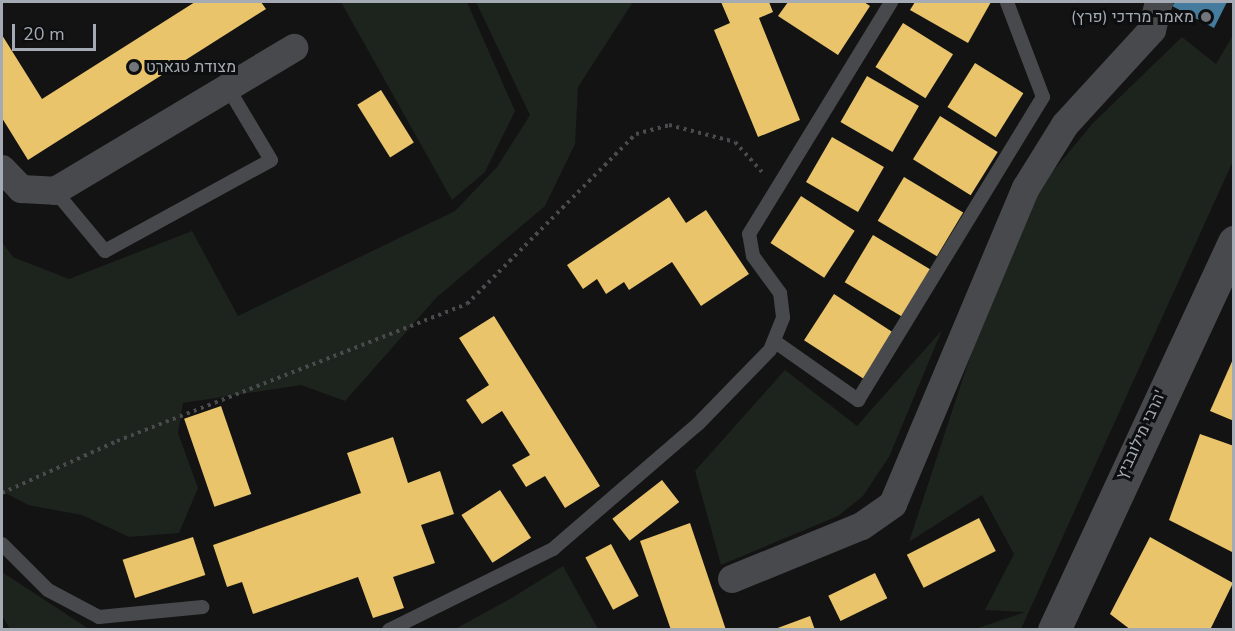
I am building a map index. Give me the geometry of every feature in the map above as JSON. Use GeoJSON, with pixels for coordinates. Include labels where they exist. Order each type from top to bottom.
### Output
{"type":"FeatureCollection","features":[{"type":"Feature","properties":{"kind":"street"},"geometry":{"type":"LineString","coordinates":[[732,579],[862,526],[893,504],[1026,188],[1065,125],[1152,30],[1159,2]]}},
{"type":"Feature","properties":{"kind":"street"},"geometry":{"type":"LineString","coordinates":[[2,169],[21,189],[55,191],[294,48]]}},
{"type":"Feature","properties":{"kind":"street","name":"הרבי מילובביץ'"},"geometry":{"type":"LineString","coordinates":[[1054,630],[1233,242]]}},
{"type":"Feature","properties":{"kind":"lane"},"geometry":{"type":"LineString","coordinates":[[389,630],[553,549],[698,424],[774,341],[783,317],[780,293],[748,245],[749,234],[891,2]]}},
{"type":"Feature","properties":{"kind":"lane"},"geometry":{"type":"LineString","coordinates":[[774,341],[858,399],[1043,97],[1007,2]]}},
{"type":"Feature","properties":{"kind":"lane"},"geometry":{"type":"LineString","coordinates":[[55,191],[105,251],[271,160],[228,88]]}},
{"type":"Feature","properties":{"kind":"lane"},"geometry":{"type":"LineString","coordinates":[[2,544],[48,590],[99,616],[203,607]]}},
{"type":"Feature","properties":{"kind":"path"},"geometry":{"type":"LineString","coordinates":[[2,493],[117,441],[467,304],[636,134],[669,125],[735,142],[777,188]]}},
{"type":"Feature","properties":{"kind":"shaded area"},"geometry":{"type":"Polygon","coordinates":[[[341,2],[467,2],[515,111],[485,172],[452,200],[341,2]]]}},
{"type":"Feature","properties":{"kind":"shaded area"},"geometry":{"type":"Polygon","coordinates":[[[476,2],[633,2],[578,87],[575,144],[545,206],[437,297],[345,401],[301,385],[183,403],[178,433],[198,488],[179,533],[129,537],[82,515],[28,505],[2,491],[2,242],[13,257],[69,279],[192,231],[238,316],[455,211],[497,167],[530,115],[476,2]]]}},
{"type":"Feature","properties":{"kind":"shaded area"},"geometry":{"type":"Polygon","coordinates":[[[1233,35],[1233,161],[1021,629],[975,629],[1025,612],[985,610],[1014,554],[982,495],[909,542],[991,293],[1035,193],[1093,123],[1182,37],[1216,64],[1233,35]]]}},
{"type":"Feature","properties":{"kind":"shaded area"},"geometry":{"type":"Polygon","coordinates":[[[942,330],[889,457],[863,496],[838,516],[721,565],[695,471],[785,370],[857,426],[942,330]]]}},
{"type":"Feature","properties":{"kind":"shaded area"},"geometry":{"type":"Polygon","coordinates":[[[563,566],[598,629],[455,629],[510,599],[563,566]]]}},
{"type":"Feature","properties":{"kind":"shaded area"},"geometry":{"type":"Polygon","coordinates":[[[2,572],[89,629],[10,629],[2,616],[2,572]]]}},
{"type":"Feature","properties":{"kind":"building: Homes","name":"מצודת טגארט"},"geometry":{"type":"Polygon","coordinates":[[[195,2],[261,2],[266,9],[28,160],[2,118],[2,35],[42,99],[195,2]]]}},
{"type":"Feature","properties":{"kind":"building: Homes"},"geometry":{"type":"Polygon","coordinates":[[[721,2],[769,2],[773,12],[759,18],[800,120],[758,137],[714,30],[730,23],[721,2]]]}},
{"type":"Feature","properties":{"kind":"building: Homes"},"geometry":{"type":"Polygon","coordinates":[[[788,2],[864,2],[870,6],[838,55],[778,16],[788,2]]]}},
{"type":"Feature","properties":{"kind":"building: Homes"},"geometry":{"type":"Polygon","coordinates":[[[915,2],[991,2],[968,43],[910,10],[915,2]]]}},
{"type":"Feature","properties":{"kind":"building: Homes"},"geometry":{"type":"Polygon","coordinates":[[[903,23],[953,54],[925,98],[875,67],[903,23]]]}},
{"type":"Feature","properties":{"kind":"building: Homes"},"geometry":{"type":"Polygon","coordinates":[[[975,63],[1023,93],[996,137],[947,107],[975,63]]]}},
{"type":"Feature","properties":{"kind":"building: Homes"},"geometry":{"type":"Polygon","coordinates":[[[867,76],[919,106],[892,152],[840,122],[867,76]]]}},
{"type":"Feature","properties":{"kind":"building: Homes"},"geometry":{"type":"Polygon","coordinates":[[[381,90],[414,143],[390,157],[357,105],[381,90]]]}},
{"type":"Feature","properties":{"kind":"building: Homes"},"geometry":{"type":"Polygon","coordinates":[[[940,116],[998,152],[971,195],[913,159],[940,116]]]}},
{"type":"Feature","properties":{"kind":"building: Homes"},"geometry":{"type":"Polygon","coordinates":[[[832,137],[884,167],[858,212],[806,182],[832,137]]]}},
{"type":"Feature","properties":{"kind":"building: Homes"},"geometry":{"type":"Polygon","coordinates":[[[904,177],[963,213],[937,256],[878,221],[904,177]]]}},
{"type":"Feature","properties":{"kind":"building: Homes"},"geometry":{"type":"Polygon","coordinates":[[[801,196],[855,231],[824,278],[771,243],[801,196]]]}},
{"type":"Feature","properties":{"kind":"building: Homes"},"geometry":{"type":"Polygon","coordinates":[[[669,197],[686,223],[706,210],[749,274],[701,306],[672,262],[629,290],[624,282],[606,294],[597,279],[583,289],[567,265],[669,197]]]}},
{"type":"Feature","properties":{"kind":"building: Homes"},"geometry":{"type":"Polygon","coordinates":[[[873,235],[932,271],[904,318],[845,282],[873,235]]]}},
{"type":"Feature","properties":{"kind":"building: Homes"},"geometry":{"type":"Polygon","coordinates":[[[834,294],[894,333],[864,379],[804,340],[834,294]]]}},
{"type":"Feature","properties":{"kind":"building: Homes"},"geometry":{"type":"Polygon","coordinates":[[[494,316],[600,486],[565,508],[545,476],[526,487],[512,465],[530,455],[502,411],[482,424],[466,400],[489,385],[459,338],[494,316]]]}},
{"type":"Feature","properties":{"kind":"building: Homes"},"geometry":{"type":"Polygon","coordinates":[[[1234,357],[1234,421],[1210,411],[1234,357]]]}},
{"type":"Feature","properties":{"kind":"building: Homes"},"geometry":{"type":"Polygon","coordinates":[[[221,406],[251,494],[214,507],[184,419],[221,406]]]}},
{"type":"Feature","properties":{"kind":"building: Homes"},"geometry":{"type":"Polygon","coordinates":[[[1200,434],[1234,446],[1234,553],[1169,520],[1200,434]]]}},
{"type":"Feature","properties":{"kind":"building: Homes"},"geometry":{"type":"Polygon","coordinates":[[[393,437],[408,483],[440,471],[454,514],[421,525],[435,563],[393,577],[404,608],[373,618],[358,577],[253,614],[242,582],[227,587],[213,545],[361,493],[347,453],[393,437]]]}},
{"type":"Feature","properties":{"kind":"building: Homes"},"geometry":{"type":"Polygon","coordinates":[[[662,480],[679,502],[630,541],[612,519],[662,480]]]}},
{"type":"Feature","properties":{"kind":"building: Homes"},"geometry":{"type":"Polygon","coordinates":[[[500,490],[531,538],[492,563],[461,515],[500,490]]]}},
{"type":"Feature","properties":{"kind":"building: Homes"},"geometry":{"type":"Polygon","coordinates":[[[979,518],[996,551],[924,588],[907,555],[979,518]]]}},
{"type":"Feature","properties":{"kind":"building: Homes"},"geometry":{"type":"Polygon","coordinates":[[[690,523],[726,630],[671,630],[640,541],[690,523]]]}},
{"type":"Feature","properties":{"kind":"building: Homes"},"geometry":{"type":"Polygon","coordinates":[[[193,537],[205,575],[135,598],[123,560],[193,537]]]}},
{"type":"Feature","properties":{"kind":"building: Homes"},"geometry":{"type":"Polygon","coordinates":[[[1150,537],[1233,583],[1210,630],[1131,630],[1110,614],[1150,537]]]}},
{"type":"Feature","properties":{"kind":"building: Homes"},"geometry":{"type":"Polygon","coordinates":[[[611,544],[639,596],[613,610],[585,558],[611,544]]]}},
{"type":"Feature","properties":{"kind":"building: Homes"},"geometry":{"type":"Polygon","coordinates":[[[875,573],[887,598],[841,621],[828,596],[875,573]]]}},
{"type":"Feature","properties":{"kind":"building: Homes"},"geometry":{"type":"Polygon","coordinates":[[[810,616],[815,630],[775,630],[775,629],[810,616]]]}},
{"type":"Feature","properties":{"kind":"building: Public","name":"מאמר מרדכי (פרץ)"},"geometry":{"type":"Polygon","coordinates":[[[1175,2],[1227,2],[1214,28],[1172,6],[1175,2]]]}},
{"type":"Feature","properties":{"kind":"place","name":"מאמר מרדכי (פרץ)"},"geometry":{"type":"Point","coordinates":[1206,17]}},
{"type":"Feature","properties":{"kind":"place","name":"מצודת טגארט"},"geometry":{"type":"Point","coordinates":[134,67]}}]}
